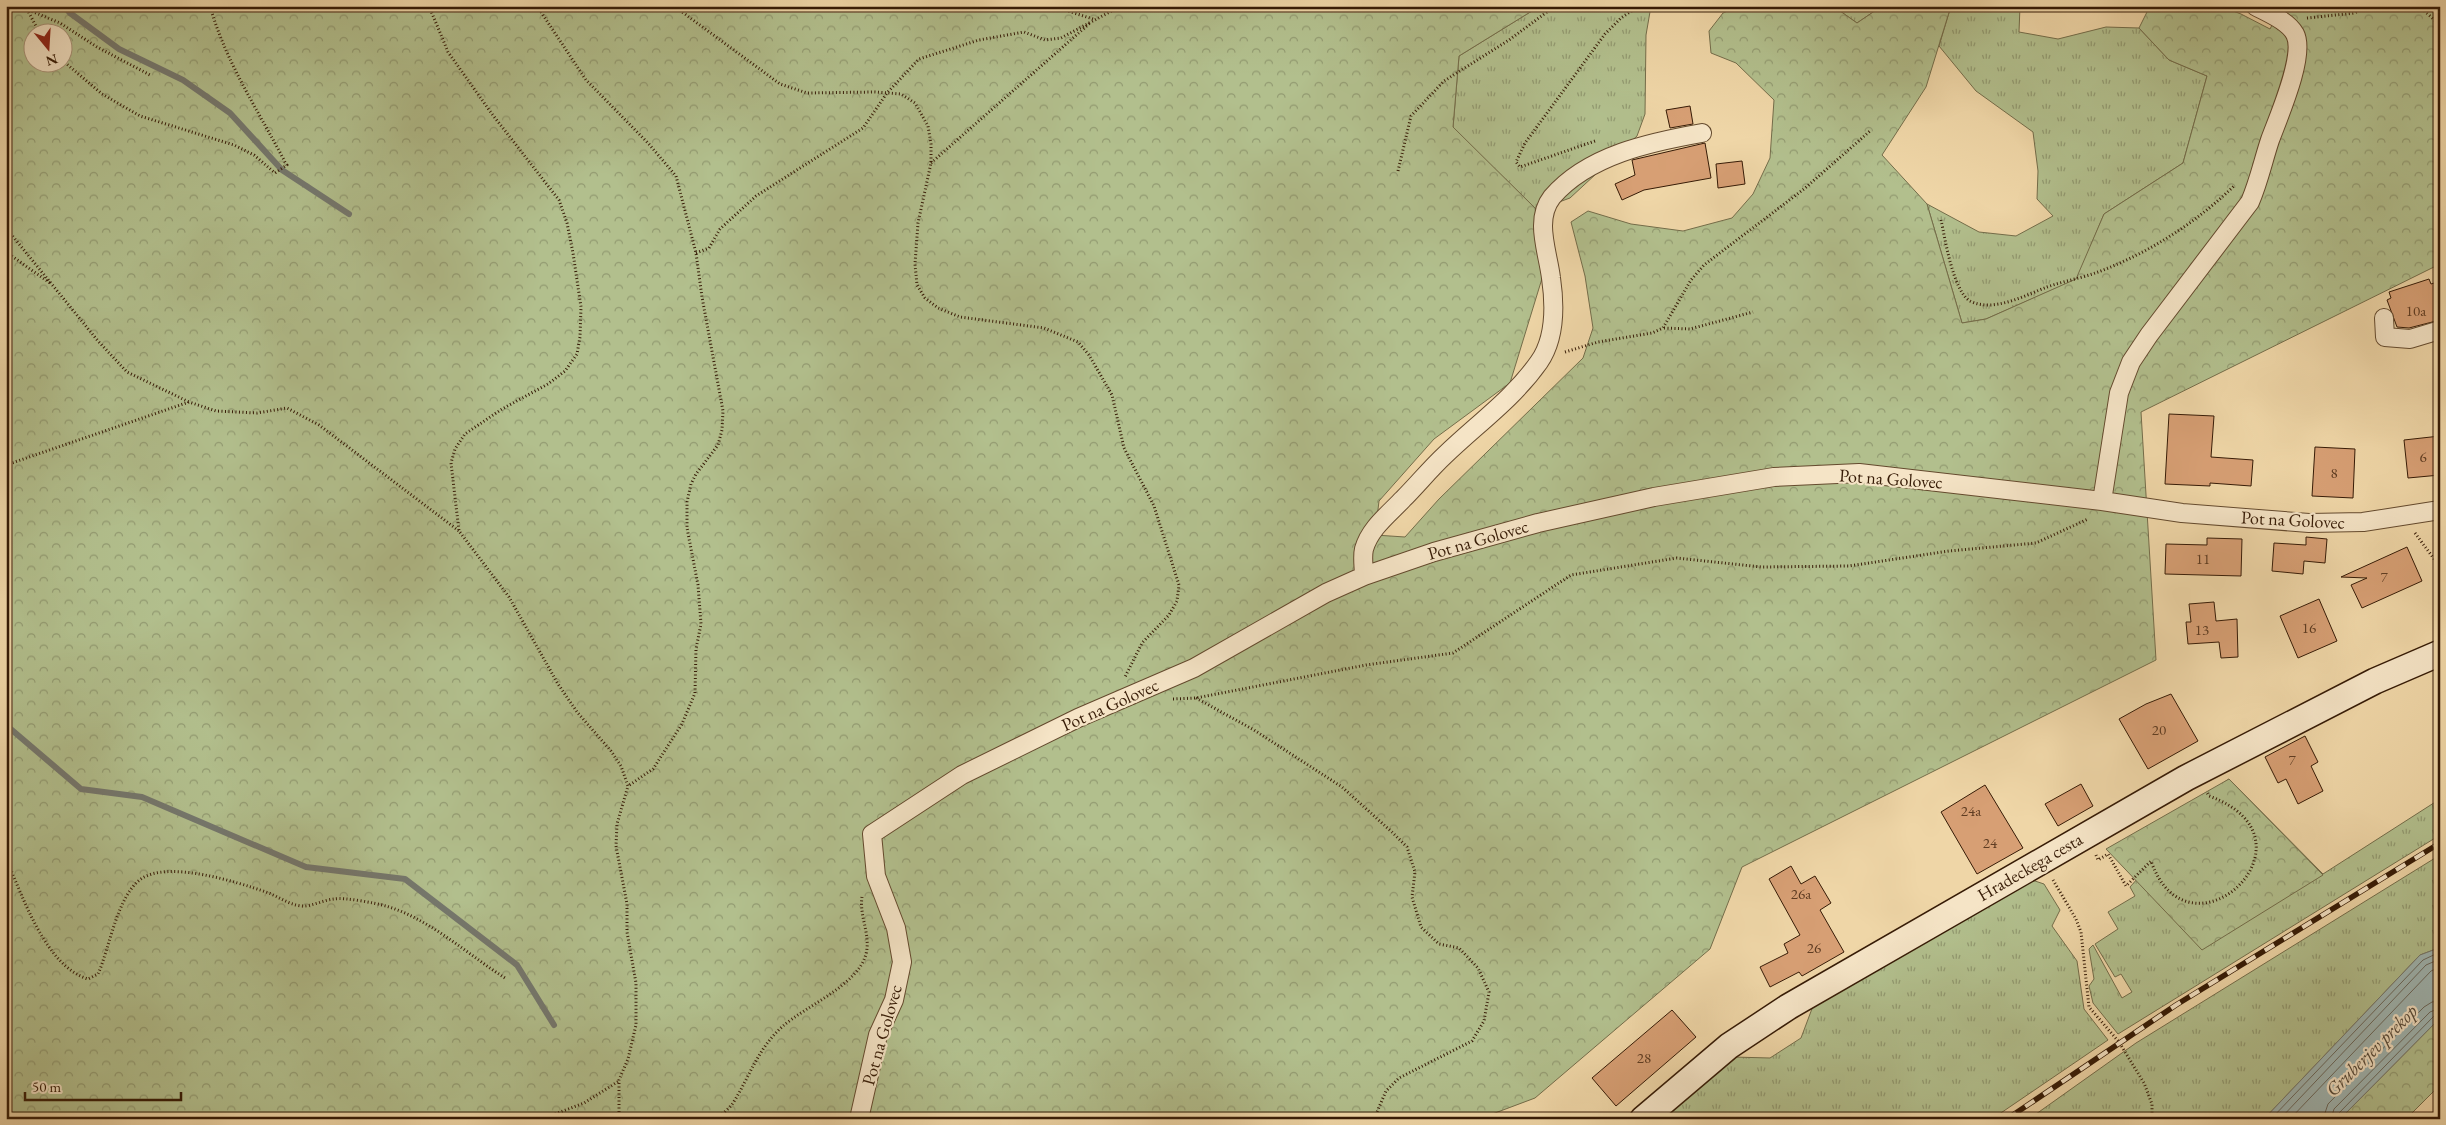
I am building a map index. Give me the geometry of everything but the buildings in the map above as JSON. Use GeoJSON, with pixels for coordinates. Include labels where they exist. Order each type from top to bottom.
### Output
{"type":"FeatureCollection","features":[{"type":"Feature","properties":{"kind":"street"},"geometry":{"type":"LineString","coordinates":[[2110,502],[2119,393],[2131,362],[2149,335],[2250,202],[2261,178],[2270,141],[2294,71],[2298,46],[2296,35],[2288,25],[2255,6]]}},
{"type":"Feature","properties":{"kind":"street"},"geometry":{"type":"LineString","coordinates":[[1364,576],[1364,550],[1373,530],[1444,456],[1518,389],[1540,360],[1549,338],[1552,320],[1552,278],[1542,224],[1544,213],[1551,199],[1565,185],[1584,172],[1627,150],[1662,140],[1702,133]]}},
{"type":"Feature","properties":{"kind":"street"},"geometry":{"type":"LineString","coordinates":[[2384,318],[2385,337],[2410,339],[2440,330]]}},
{"type":"Feature","properties":{"kind":"street","name":"Pot na Golovec"},"geometry":{"type":"LineString","coordinates":[[859,1119],[878,1035],[894,1000],[902,962],[896,928],[876,876],[872,834],[962,775],[1078,718],[1194,668],[1326,593],[1364,576],[1434,552],[1538,523],[1654,497],[1774,477],[1859,473],[2110,502],[2182,513],[2309,523],[2363,522],[2440,510]]}},
{"type":"Feature","properties":{"kind":"street","name":"Hradeckega cesta"},"geometry":{"type":"LineString","coordinates":[[1642,1119],[1706,1064],[1757,1026],[2194,774],[2375,681],[2440,653]]}},
{"type":"Feature","properties":{"kind":"path"},"geometry":{"type":"LineString","coordinates":[[19,6],[60,23],[97,47],[150,75]]}},
{"type":"Feature","properties":{"kind":"path"},"geometry":{"type":"LineString","coordinates":[[72,68],[102,94],[140,116],[234,145],[254,155],[275,173],[287,165],[286,162],[244,90],[217,32],[210,6]]}},
{"type":"Feature","properties":{"kind":"path"},"geometry":{"type":"LineString","coordinates":[[429,6],[448,52],[492,114],[559,200],[568,223],[581,307],[580,336],[576,354],[565,371],[548,384],[502,409],[465,434],[455,449],[451,463],[459,531]]}},
{"type":"Feature","properties":{"kind":"path"},"geometry":{"type":"LineString","coordinates":[[537,6],[586,80],[648,143],[676,176],[696,253],[702,297],[724,411],[718,445],[696,474],[691,484],[687,502],[687,528],[698,585],[701,624],[696,649],[695,693],[682,724],[653,769],[628,786]]}},
{"type":"Feature","properties":{"kind":"path"},"geometry":{"type":"LineString","coordinates":[[674,6],[780,84],[807,93],[901,94],[914,103],[928,126],[931,163],[918,224],[915,264],[917,284],[925,298],[938,308],[960,318],[1044,328],[1078,342],[1094,362],[1112,395],[1124,448],[1154,506],[1179,585],[1177,601],[1169,615],[1142,644],[1124,679]]}},
{"type":"Feature","properties":{"kind":"path"},"geometry":{"type":"LineString","coordinates":[[1052,6],[1094,19]]}},
{"type":"Feature","properties":{"kind":"path"},"geometry":{"type":"LineString","coordinates":[[696,253],[709,248],[720,229],[756,196],[863,128],[887,93],[919,59],[979,40],[1024,32],[1045,40],[1061,38],[1121,6]]}},
{"type":"Feature","properties":{"kind":"path"},"geometry":{"type":"LineString","coordinates":[[1398,171],[1411,116],[1444,81],[1509,40],[1555,6]]}},
{"type":"Feature","properties":{"kind":"path"},"geometry":{"type":"LineString","coordinates":[[1600,139],[1520,167],[1516,162],[1525,143],[1605,34],[1621,18],[1639,6]]}},
{"type":"Feature","properties":{"kind":"path"},"geometry":{"type":"LineString","coordinates":[[2288,25],[2311,17],[2355,13],[2364,6]]}},
{"type":"Feature","properties":{"kind":"path"},"geometry":{"type":"LineString","coordinates":[[2419,6],[2440,25]]}},
{"type":"Feature","properties":{"kind":"path"},"geometry":{"type":"LineString","coordinates":[[26,8],[34,22]]}},
{"type":"Feature","properties":{"kind":"path"},"geometry":{"type":"LineString","coordinates":[[931,163],[1094,19]]}},
{"type":"Feature","properties":{"kind":"path"},"geometry":{"type":"LineString","coordinates":[[1664,328],[1692,280],[1704,265],[1804,189],[1870,131]]}},
{"type":"Feature","properties":{"kind":"path"},"geometry":{"type":"LineString","coordinates":[[1941,220],[1953,270],[1961,290],[1970,300],[1989,305],[2012,300],[2098,272],[2140,253],[2214,206],[2242,178]]}},
{"type":"Feature","properties":{"kind":"path"},"geometry":{"type":"LineString","coordinates":[[6,228],[98,342],[127,372],[189,402],[216,411],[257,413],[287,408],[318,425],[459,531],[509,597],[558,684],[577,712],[611,751],[621,766],[628,786],[617,824],[616,846],[627,904],[627,932],[636,983],[636,1025],[628,1059],[619,1080],[618,1119]]}},
{"type":"Feature","properties":{"kind":"path"},"geometry":{"type":"LineString","coordinates":[[6,252],[54,286]]}},
{"type":"Feature","properties":{"kind":"path"},"geometry":{"type":"LineString","coordinates":[[1540,360],[1598,342],[1652,333],[1664,328],[1690,329],[1753,312]]}},
{"type":"Feature","properties":{"kind":"path"},"geometry":{"type":"LineString","coordinates":[[6,465],[189,402]]}},
{"type":"Feature","properties":{"kind":"path"},"geometry":{"type":"LineString","coordinates":[[1170,698],[1196,698],[1347,669],[1453,653],[1571,575],[1677,558],[1761,567],[1849,566],[1949,552],[2036,543],[2110,502]]}},
{"type":"Feature","properties":{"kind":"path"},"geometry":{"type":"LineString","coordinates":[[2404,517],[2440,567]]}},
{"type":"Feature","properties":{"kind":"path"},"geometry":{"type":"LineString","coordinates":[[1196,698],[1254,730],[1342,786],[1407,847],[1415,872],[1412,897],[1421,927],[1439,944],[1459,948],[1478,968],[1489,992],[1484,1022],[1472,1041],[1398,1078],[1386,1092],[1377,1112],[1378,1119]]}},
{"type":"Feature","properties":{"kind":"path"},"geometry":{"type":"LineString","coordinates":[[2101,858],[2108,854],[2126,886],[2151,861],[2162,884],[2182,899],[2205,903],[2229,895],[2244,881],[2252,869],[2255,854],[2252,834],[2238,811],[2225,802],[2208,796],[2206,792]]}},
{"type":"Feature","properties":{"kind":"path"},"geometry":{"type":"LineString","coordinates":[[6,859],[31,916],[52,951],[78,976],[88,979],[98,974],[117,917],[130,889],[142,878],[156,873],[180,872],[221,878],[269,893],[284,902],[302,906],[336,898],[386,906],[432,928],[505,978]]}},
{"type":"Feature","properties":{"kind":"path"},"geometry":{"type":"LineString","coordinates":[[2042,860],[2076,919],[2081,932],[2089,1007],[2120,1042],[2144,1083],[2152,1104],[2152,1119]]}},
{"type":"Feature","properties":{"kind":"path"},"geometry":{"type":"LineString","coordinates":[[717,1119],[732,1104],[753,1062],[782,1027],[847,981],[857,969],[866,954],[861,906],[864,887],[876,876]]}},
{"type":"Feature","properties":{"kind":"path"},"geometry":{"type":"LineString","coordinates":[[542,1119],[584,1103],[619,1080]]}},
{"type":"Feature","properties":{"kind":"green space"},"geometry":{"type":"Polygon","coordinates":[[[6,6],[1540,6],[1459,56],[1453,127],[1537,210],[1544,272],[1510,383],[1434,439],[1379,501],[1375,535],[1405,537],[1439,499],[1583,358],[1593,328],[1585,276],[1571,222],[1588,211],[1631,224],[1683,231],[1732,218],[1753,194],[1770,158],[1774,100],[1736,63],[1711,53],[1709,31],[1723,13],[1739,6],[1833,6],[1857,23],[1882,6],[1951,6],[1926,87],[1882,155],[1927,204],[1962,323],[1986,319],[2076,279],[2104,214],[2183,163],[2207,76],[2169,60],[2139,28],[2150,6],[2220,6],[2241,14],[2270,29],[2282,6],[2440,6],[2440,264],[2141,412],[2156,660],[1742,867],[1710,949],[1535,1098],[1479,1119],[6,1119],[6,6]]]}},
{"type":"Feature","properties":{"kind":"green space"},"geometry":{"type":"Polygon","coordinates":[[[1540,6],[1651,6],[1646,35],[1645,114],[1637,136],[1570,198],[1537,210],[1453,128],[1459,56],[1540,6]]]}},
{"type":"Feature","properties":{"kind":"green space"},"geometry":{"type":"Polygon","coordinates":[[[1833,6],[1882,6],[1857,23],[1833,6]]]}},
{"type":"Feature","properties":{"kind":"green space"},"geometry":{"type":"Polygon","coordinates":[[[1951,6],[2020,6],[2019,32],[2058,39],[2106,27],[2139,28],[2169,60],[2207,76],[2183,163],[2104,214],[2077,279],[1986,319],[1962,323],[1927,204],[1979,232],[2016,236],[2053,216],[2037,199],[2038,171],[2033,132],[1976,91],[1939,46],[1951,6]]]}},
{"type":"Feature","properties":{"kind":"green space"},"geometry":{"type":"Polygon","coordinates":[[[2229,779],[2323,874],[2440,799],[2440,835],[2118,1034],[2093,1003],[2089,986],[2094,979],[2089,949],[2093,945],[2122,998],[2132,992],[2121,974],[2115,977],[2095,944],[2118,929],[2108,912],[2135,896],[2130,887],[2223,783],[2229,779]]]}},
{"type":"Feature","properties":{"kind":"green space"},"geometry":{"type":"Polygon","coordinates":[[[2229,779],[2323,875],[2202,950],[2106,849],[2229,779]]]}},
{"type":"Feature","properties":{"kind":"green space"},"geometry":{"type":"Polygon","coordinates":[[[2440,855],[2440,942],[2436,949],[2420,955],[2264,1119],[2029,1119],[2136,1043],[2440,855]]]}},
{"type":"Feature","properties":{"kind":"green space"},"geometry":{"type":"Polygon","coordinates":[[[2029,879],[2044,884],[2060,910],[2052,926],[2077,961],[2084,1009],[2108,1040],[1992,1119],[1661,1119],[1733,1057],[1770,1058],[1801,1038],[1813,1006],[2029,879]]]}},
{"type":"Feature","properties":{"kind":"green space"},"geometry":{"type":"Polygon","coordinates":[[[2440,1018],[2440,1085],[2406,1119],[2340,1119],[2440,1018]]]}},
{"type":"Feature","properties":{"kind":"water","name":"Gruberjev prekop"},"geometry":{"type":"Polygon","coordinates":[[[2440,942],[2440,1018],[2340,1119],[2264,1119],[2420,955],[2436,949],[2440,942]]]}},
{"type":"Feature","properties":{"kind":"waterway"},"geometry":{"type":"LineString","coordinates":[[64,6],[70,13],[119,49],[183,80],[230,113],[282,170],[349,214]]}},
{"type":"Feature","properties":{"kind":"waterway"},"geometry":{"type":"LineString","coordinates":[[6,725],[81,789],[142,797],[306,867],[405,879],[517,965],[554,1025]]}},
{"type":"Feature","properties":{"kind":"railway"},"geometry":{"type":"LineString","coordinates":[[2007,1119],[2176,1005],[2440,843]]}}]}
